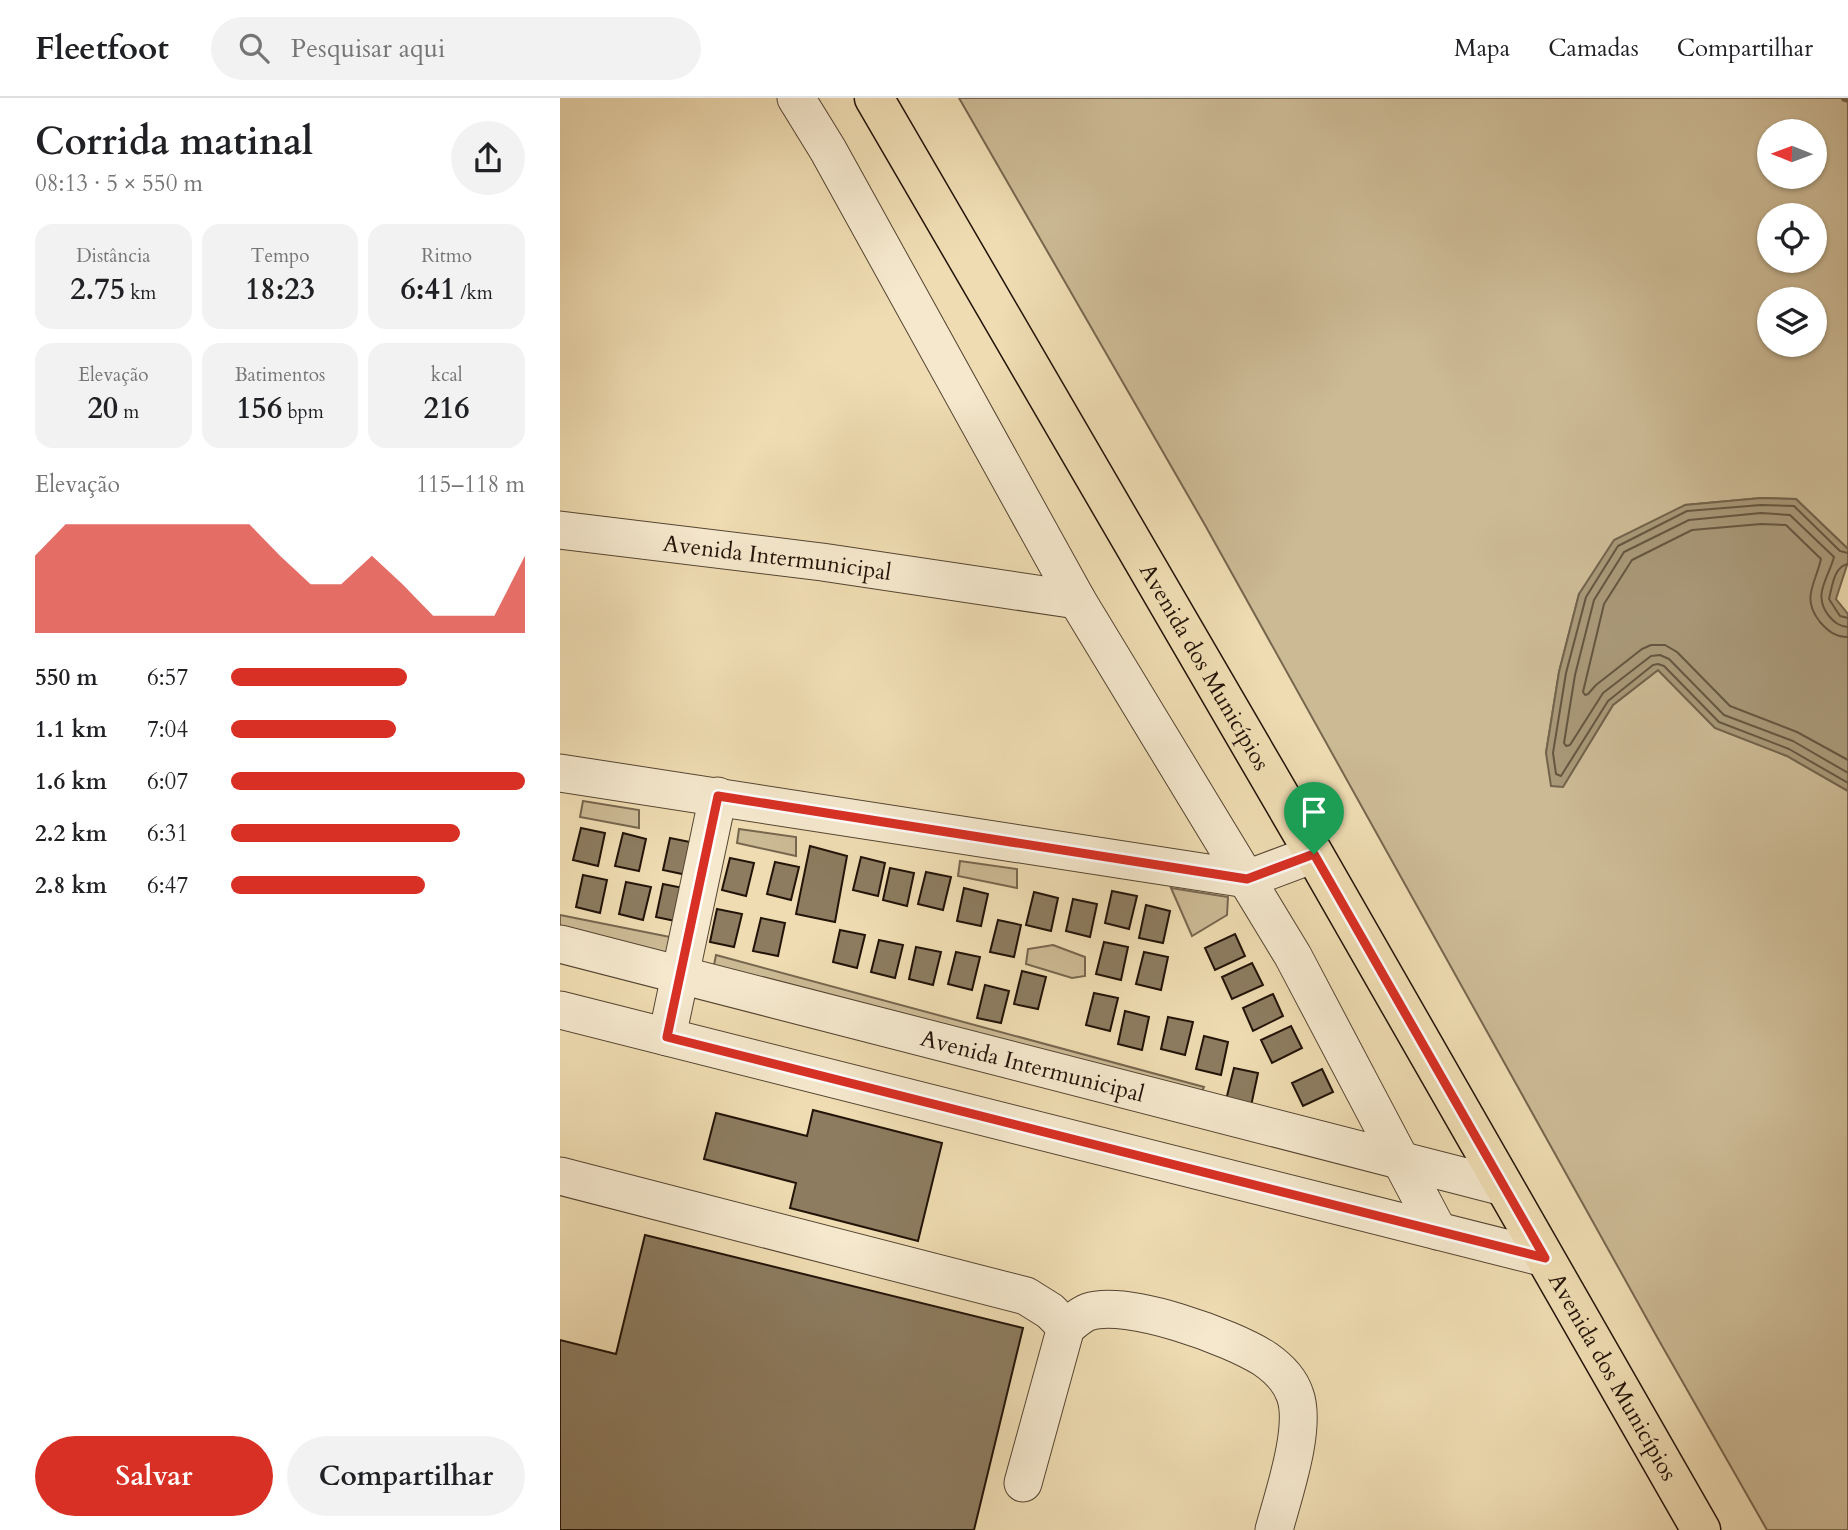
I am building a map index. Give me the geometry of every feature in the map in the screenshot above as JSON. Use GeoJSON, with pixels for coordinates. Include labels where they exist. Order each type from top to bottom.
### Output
{"type":"FeatureCollection","features":[{"type":"Feature","properties":{"kind":"main road","name":"Avenida dos Municípios"},"geometry":{"type":"LineString","coordinates":[[874,98],[1314,854],[1699,1529]]}},
{"type":"Feature","properties":{"kind":"street"},"geometry":{"type":"LineString","coordinates":[[796,98],[828,150],[1077,600],[1293,956],[1438,1231]]}},
{"type":"Feature","properties":{"kind":"street","name":"Avenida Intermunicipal"},"geometry":{"type":"LineString","coordinates":[[560,530],[822,562],[1077,600]]}},
{"type":"Feature","properties":{"kind":"street"},"geometry":{"type":"LineString","coordinates":[[560,773],[1247,879],[1314,854]]}},
{"type":"Feature","properties":{"kind":"street"},"geometry":{"type":"LineString","coordinates":[[667,1037],[718,796]]}},
{"type":"Feature","properties":{"kind":"street","name":"Avenida Intermunicipal"},"geometry":{"type":"LineString","coordinates":[[560,944],[1504,1187]]}},
{"type":"Feature","properties":{"kind":"street"},"geometry":{"type":"LineString","coordinates":[[560,1010],[1545,1258]]}},
{"type":"Feature","properties":{"kind":"street"},"geometry":{"type":"LineString","coordinates":[[560,1176],[1026,1296],[1050,1311],[1066,1327]]}},
{"type":"Feature","properties":{"kind":"street"},"geometry":{"type":"LineString","coordinates":[[1023,1483],[1066,1327],[1087,1312],[1113,1309],[1146,1315],[1197,1328],[1238,1344],[1266,1360],[1287,1378],[1296,1397],[1299,1416],[1295,1447],[1274,1530]]}},
{"type":"Feature","properties":{"kind":"shaded area"},"geometry":{"type":"Polygon","coordinates":[[[959,98],[1848,98],[1848,549],[1796,499],[1761,498],[1685,505],[1579,594],[1559,672],[1546,753],[1563,786],[1613,705],[1658,670],[1715,728],[1787,756],[1848,791],[1848,1530],[1767,1530],[1205,525],[959,98]]]}},
{"type":"Feature","properties":{"kind":"shaded area"},"geometry":{"type":"Polygon","coordinates":[[[583,801],[639,810],[639,828],[580,817],[583,801]]]}},
{"type":"Feature","properties":{"kind":"shaded area"},"geometry":{"type":"Polygon","coordinates":[[[739,829],[796,837],[796,856],[737,843],[739,829]]]}},
{"type":"Feature","properties":{"kind":"shaded area"},"geometry":{"type":"Polygon","coordinates":[[[960,861],[1017,869],[1017,888],[958,876],[960,861]]]}},
{"type":"Feature","properties":{"kind":"shaded area"},"geometry":{"type":"Polygon","coordinates":[[[1171,888],[1228,897],[1227,915],[1192,936],[1171,888]]]}},
{"type":"Feature","properties":{"kind":"shaded area"},"geometry":{"type":"Polygon","coordinates":[[[560,915],[685,940],[678,966],[560,937],[560,915]]]}},
{"type":"Feature","properties":{"kind":"shaded area"},"geometry":{"type":"Polygon","coordinates":[[[1053,945],[1085,957],[1085,976],[1072,978],[1026,964],[1028,949],[1053,945]]]}},
{"type":"Feature","properties":{"kind":"shaded area"},"geometry":{"type":"Polygon","coordinates":[[[716,955],[1204,1087],[1199,1098],[713,970],[716,955]]]}},
{"type":"Feature","properties":{"kind":"water"},"geometry":{"type":"Polygon","coordinates":[[[1761,498],[1796,499],[1848,549],[1848,562],[1836,599],[1848,614],[1848,791],[1787,756],[1715,728],[1658,670],[1613,705],[1563,787],[1551,786],[1546,753],[1559,672],[1579,594],[1614,540],[1685,505],[1761,498]]]}},
{"type":"Feature","properties":{"kind":"building"},"geometry":{"type":"Polygon","coordinates":[[[581,828],[605,833],[598,866],[573,860],[581,828]]]}},
{"type":"Feature","properties":{"kind":"building"},"geometry":{"type":"Polygon","coordinates":[[[623,833],[646,839],[639,871],[615,866],[623,833]]]}},
{"type":"Feature","properties":{"kind":"building"},"geometry":{"type":"Polygon","coordinates":[[[670,838],[695,843],[687,875],[663,870],[670,838]]]}},
{"type":"Feature","properties":{"kind":"building"},"geometry":{"type":"Polygon","coordinates":[[[810,846],[847,856],[835,922],[796,914],[810,846]]]}},
{"type":"Feature","properties":{"kind":"building"},"geometry":{"type":"Polygon","coordinates":[[[861,857],[885,863],[878,896],[853,890],[861,857]]]}},
{"type":"Feature","properties":{"kind":"building"},"geometry":{"type":"Polygon","coordinates":[[[730,858],[754,863],[746,896],[722,890],[730,858]]]}},
{"type":"Feature","properties":{"kind":"building"},"geometry":{"type":"Polygon","coordinates":[[[775,862],[799,867],[791,900],[767,894],[775,862]]]}},
{"type":"Feature","properties":{"kind":"building"},"geometry":{"type":"Polygon","coordinates":[[[890,868],[914,873],[907,906],[883,900],[890,868]]]}},
{"type":"Feature","properties":{"kind":"building"},"geometry":{"type":"Polygon","coordinates":[[[926,872],[951,877],[943,910],[918,904],[926,872]]]}},
{"type":"Feature","properties":{"kind":"building"},"geometry":{"type":"Polygon","coordinates":[[[583,875],[607,880],[600,913],[576,907],[583,875]]]}},
{"type":"Feature","properties":{"kind":"building"},"geometry":{"type":"Polygon","coordinates":[[[626,882],[651,887],[643,920],[619,914],[626,882]]]}},
{"type":"Feature","properties":{"kind":"building"},"geometry":{"type":"Polygon","coordinates":[[[663,884],[688,889],[680,922],[656,917],[663,884]]]}},
{"type":"Feature","properties":{"kind":"building"},"geometry":{"type":"Polygon","coordinates":[[[964,888],[988,894],[981,926],[957,921],[964,888]]]}},
{"type":"Feature","properties":{"kind":"building"},"geometry":{"type":"Polygon","coordinates":[[[1112,891],[1137,896],[1129,929],[1105,923],[1112,891]]]}},
{"type":"Feature","properties":{"kind":"building"},"geometry":{"type":"Polygon","coordinates":[[[1034,892],[1058,898],[1051,931],[1026,925],[1034,892]]]}},
{"type":"Feature","properties":{"kind":"building"},"geometry":{"type":"Polygon","coordinates":[[[1073,899],[1097,904],[1090,937],[1066,931],[1073,899]]]}},
{"type":"Feature","properties":{"kind":"building"},"geometry":{"type":"Polygon","coordinates":[[[1146,905],[1170,911],[1163,943],[1139,938],[1146,905]]]}},
{"type":"Feature","properties":{"kind":"building"},"geometry":{"type":"Polygon","coordinates":[[[717,909],[742,914],[734,947],[710,942],[717,909]]]}},
{"type":"Feature","properties":{"kind":"building"},"geometry":{"type":"Polygon","coordinates":[[[761,918],[785,923],[778,956],[753,951],[761,918]]]}},
{"type":"Feature","properties":{"kind":"building"},"geometry":{"type":"Polygon","coordinates":[[[998,920],[1021,925],[1014,957],[990,952],[998,920]]]}},
{"type":"Feature","properties":{"kind":"building"},"geometry":{"type":"Polygon","coordinates":[[[840,930],[865,935],[857,968],[833,962],[840,930]]]}},
{"type":"Feature","properties":{"kind":"building"},"geometry":{"type":"Polygon","coordinates":[[[1235,934],[1245,956],[1215,970],[1205,948],[1235,934]]]}},
{"type":"Feature","properties":{"kind":"building"},"geometry":{"type":"Polygon","coordinates":[[[879,940],[903,945],[895,978],[871,972],[879,940]]]}},
{"type":"Feature","properties":{"kind":"building"},"geometry":{"type":"Polygon","coordinates":[[[1104,942],[1128,947],[1121,980],[1096,974],[1104,942]]]}},
{"type":"Feature","properties":{"kind":"building"},"geometry":{"type":"Polygon","coordinates":[[[916,947],[941,952],[933,985],[909,979],[916,947]]]}},
{"type":"Feature","properties":{"kind":"building"},"geometry":{"type":"Polygon","coordinates":[[[956,952],[980,957],[972,990],[948,984],[956,952]]]}},
{"type":"Feature","properties":{"kind":"building"},"geometry":{"type":"Polygon","coordinates":[[[1144,952],[1168,957],[1161,990],[1136,984],[1144,952]]]}},
{"type":"Feature","properties":{"kind":"building"},"geometry":{"type":"Polygon","coordinates":[[[1252,963],[1263,985],[1232,999],[1222,977],[1252,963]]]}},
{"type":"Feature","properties":{"kind":"building"},"geometry":{"type":"Polygon","coordinates":[[[1022,971],[1046,977],[1038,1009],[1014,1004],[1022,971]]]}},
{"type":"Feature","properties":{"kind":"building"},"geometry":{"type":"Polygon","coordinates":[[[985,985],[1009,991],[1001,1023],[977,1018],[985,985]]]}},
{"type":"Feature","properties":{"kind":"building"},"geometry":{"type":"Polygon","coordinates":[[[1094,993],[1118,998],[1110,1031],[1086,1025],[1094,993]]]}},
{"type":"Feature","properties":{"kind":"building"},"geometry":{"type":"Polygon","coordinates":[[[1273,994],[1283,1016],[1253,1031],[1243,1008],[1273,994]]]}},
{"type":"Feature","properties":{"kind":"building"},"geometry":{"type":"Polygon","coordinates":[[[1125,1011],[1149,1017],[1142,1050],[1118,1044],[1125,1011]]]}},
{"type":"Feature","properties":{"kind":"building"},"geometry":{"type":"Polygon","coordinates":[[[1168,1017],[1193,1022],[1185,1055],[1161,1049],[1168,1017]]]}},
{"type":"Feature","properties":{"kind":"building"},"geometry":{"type":"Polygon","coordinates":[[[1291,1026],[1302,1048],[1272,1063],[1261,1040],[1291,1026]]]}},
{"type":"Feature","properties":{"kind":"building"},"geometry":{"type":"Polygon","coordinates":[[[1204,1036],[1228,1042],[1221,1075],[1196,1069],[1204,1036]]]}},
{"type":"Feature","properties":{"kind":"building"},"geometry":{"type":"Polygon","coordinates":[[[1234,1068],[1258,1073],[1251,1106],[1226,1100],[1234,1068]]]}},
{"type":"Feature","properties":{"kind":"building"},"geometry":{"type":"Polygon","coordinates":[[[1322,1069],[1333,1092],[1303,1106],[1292,1083],[1322,1069]]]}},
{"type":"Feature","properties":{"kind":"building"},"geometry":{"type":"Polygon","coordinates":[[[813,1110],[942,1143],[918,1241],[790,1208],[796,1183],[704,1159],[716,1113],[807,1136],[813,1110]]]}},
{"type":"Feature","properties":{"kind":"building"},"geometry":{"type":"Polygon","coordinates":[[[645,1235],[1023,1328],[974,1530],[560,1530],[560,1340],[616,1354],[645,1235]]]}},
{"type":"Feature","properties":{"kind":"route"},"geometry":{"type":"LineString","coordinates":[[718,796],[1247,879],[1314,854],[1545,1258],[667,1037],[718,796]]}}]}
